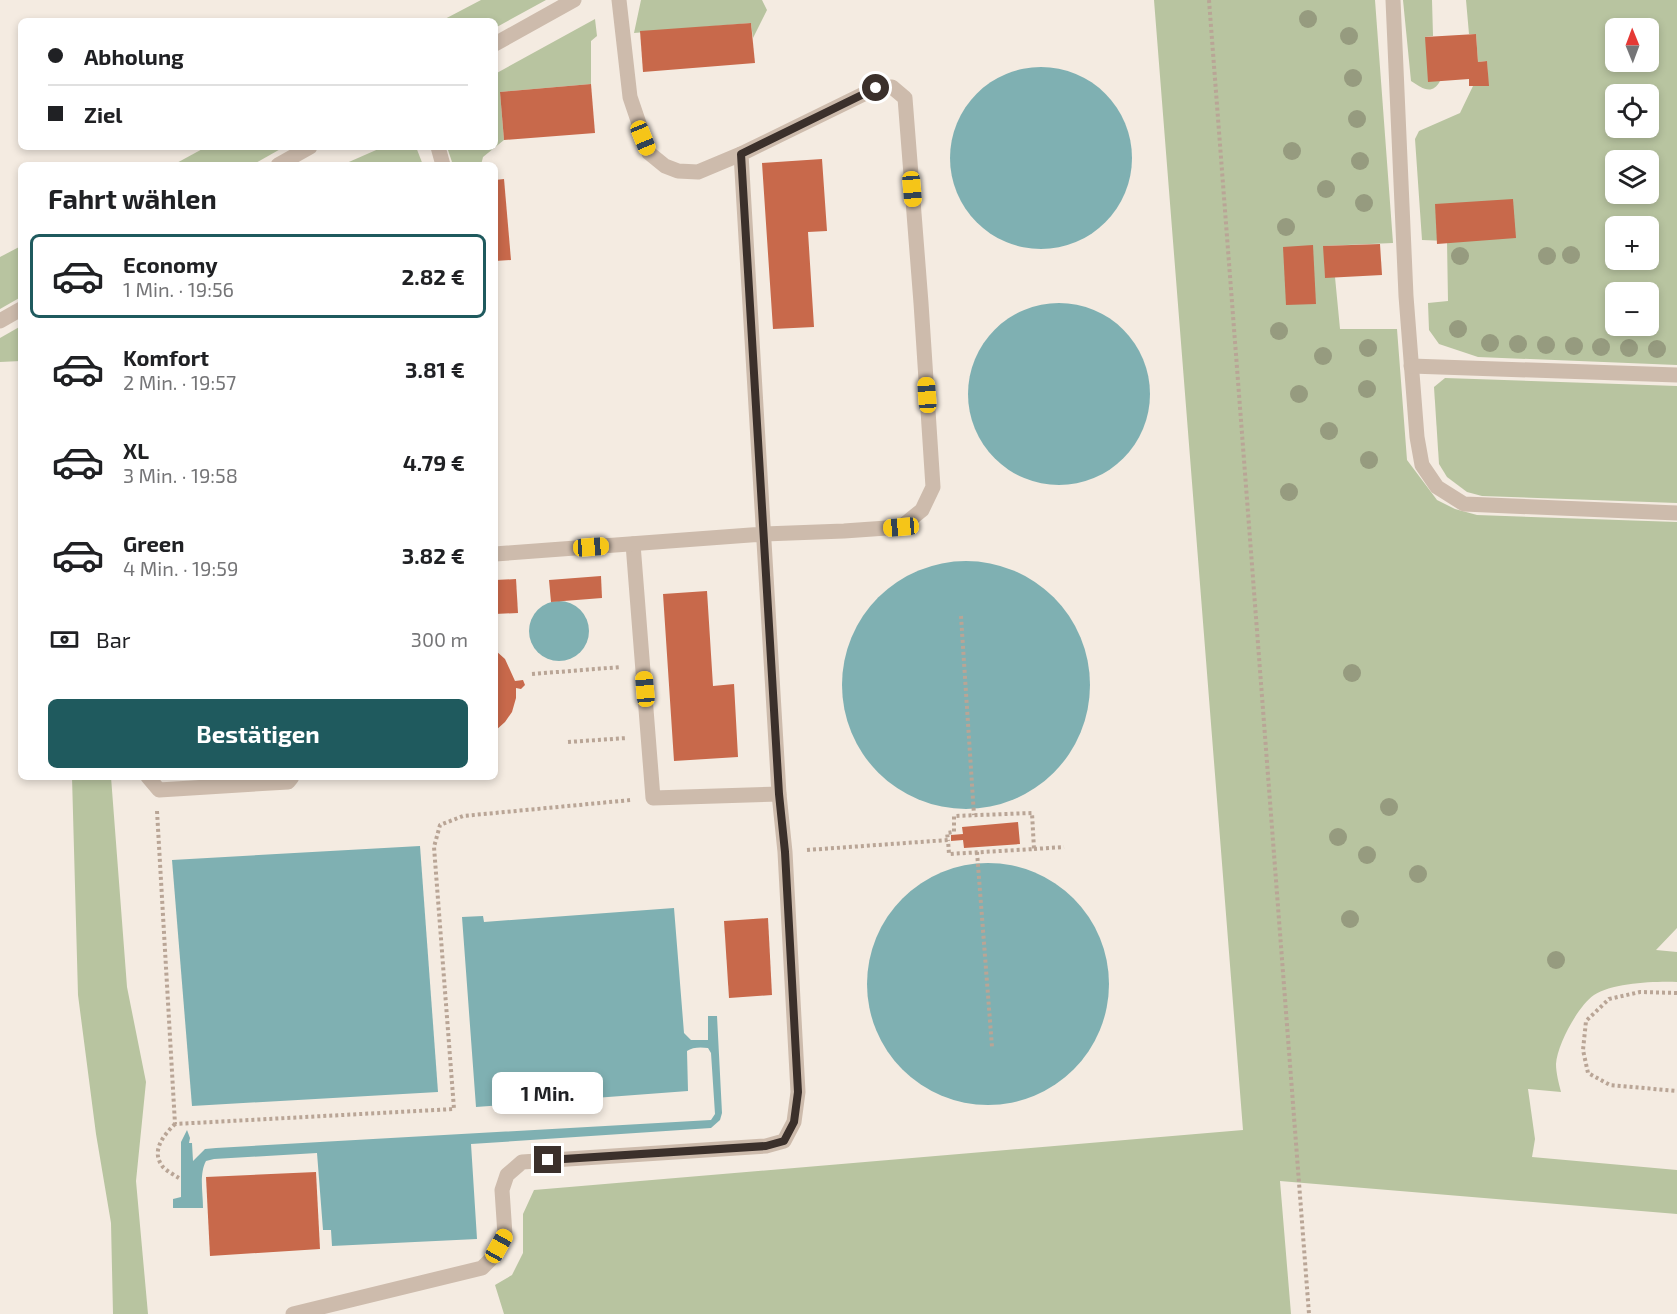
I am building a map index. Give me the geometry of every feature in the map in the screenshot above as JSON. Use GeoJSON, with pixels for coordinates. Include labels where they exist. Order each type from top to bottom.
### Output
{"type":"FeatureCollection","features":[{"type":"Feature","properties":{"kind":"street"},"geometry":{"type":"LineString","coordinates":[[498,42],[574,0]]}},
{"type":"Feature","properties":{"kind":"street"},"geometry":{"type":"LineString","coordinates":[[498,554],[764,534],[901,527],[922,510],[933,487],[904,98],[892,87],[876,88],[741,154],[698,172],[678,171],[665,166],[649,153],[630,97],[619,0]]}},
{"type":"Feature","properties":{"kind":"street"},"geometry":{"type":"LineString","coordinates":[[1393,0],[1405,284],[1417,437],[1422,465],[1437,487],[1464,504],[1677,513]]}},
{"type":"Feature","properties":{"kind":"street"},"geometry":{"type":"LineString","coordinates":[[283,162],[305,150]]}},
{"type":"Feature","properties":{"kind":"street"},"geometry":{"type":"LineString","coordinates":[[293,1314],[482,1268],[493,1257],[505,1235],[502,1190],[507,1175],[522,1162],[766,1146],[784,1141],[794,1122],[798,1092],[785,852],[779,794],[741,154]]}},
{"type":"Feature","properties":{"kind":"street"},"geometry":{"type":"LineString","coordinates":[[0,321],[18,311]]}},
{"type":"Feature","properties":{"kind":"street"},"geometry":{"type":"LineString","coordinates":[[1411,366],[1677,375]]}},
{"type":"Feature","properties":{"kind":"street"},"geometry":{"type":"LineString","coordinates":[[633,544],[653,798],[779,794]]}},
{"type":"Feature","properties":{"kind":"street"},"geometry":{"type":"LineString","coordinates":[[151,780],[159,790],[288,782],[290,780]]}},
{"type":"Feature","properties":{"kind":"path"},"geometry":{"type":"LineString","coordinates":[[1209,0],[1309,1314]]}},
{"type":"Feature","properties":{"kind":"path"},"geometry":{"type":"LineString","coordinates":[[961,616],[974,816]]}},
{"type":"Feature","properties":{"kind":"path"},"geometry":{"type":"LineString","coordinates":[[532,674],[643,666]]}},
{"type":"Feature","properties":{"kind":"path"},"geometry":{"type":"LineString","coordinates":[[568,742],[648,737]]}},
{"type":"Feature","properties":{"kind":"path"},"geometry":{"type":"LineString","coordinates":[[159,790],[156,814],[175,1124],[159,1144],[158,1154],[163,1167],[179,1178]]}},
{"type":"Feature","properties":{"kind":"path"},"geometry":{"type":"LineString","coordinates":[[175,1124],[454,1109],[434,847],[440,825],[463,816],[653,798]]}},
{"type":"Feature","properties":{"kind":"path"},"geometry":{"type":"LineString","coordinates":[[1034,849],[1032,813],[954,816],[954,832],[947,833],[949,854],[977,852],[1034,849],[1064,847]]}},
{"type":"Feature","properties":{"kind":"path"},"geometry":{"type":"LineString","coordinates":[[785,852],[948,840]]}},
{"type":"Feature","properties":{"kind":"path"},"geometry":{"type":"LineString","coordinates":[[977,852],[992,1047]]}},
{"type":"Feature","properties":{"kind":"path"},"geometry":{"type":"LineString","coordinates":[[1677,993],[1640,992],[1609,999],[1586,1021],[1582,1050],[1588,1073],[1610,1085],[1677,1091]]}},
{"type":"Feature","properties":{"kind":"green space"},"geometry":{"type":"Polygon","coordinates":[[[481,0],[546,0],[498,26],[498,18],[447,18],[481,0]]]}},
{"type":"Feature","properties":{"kind":"green space"},"geometry":{"type":"Polygon","coordinates":[[[641,0],[762,0],[767,10],[753,38],[751,23],[634,33],[641,0]]]}},
{"type":"Feature","properties":{"kind":"green space"},"geometry":{"type":"Polygon","coordinates":[[[1154,0],[1375,0],[1393,243],[1324,246],[1325,277],[1335,277],[1340,329],[1397,329],[1407,460],[1437,500],[1455,509],[1477,515],[1677,522],[1677,928],[1656,950],[1677,952],[1677,982],[1623,985],[1594,995],[1575,1017],[1560,1047],[1556,1064],[1561,1092],[1528,1089],[1535,1139],[1532,1157],[1677,1170],[1677,1214],[1280,1181],[1291,1314],[504,1314],[495,1285],[512,1275],[523,1253],[523,1214],[534,1190],[1243,1130],[1154,0]]]}},
{"type":"Feature","properties":{"kind":"green space"},"geometry":{"type":"Polygon","coordinates":[[[1403,0],[1432,0],[1433,36],[1425,37],[1440,81],[1434,88],[1423,88],[1411,81],[1403,0]]]}},
{"type":"Feature","properties":{"kind":"green space"},"geometry":{"type":"Polygon","coordinates":[[[1466,0],[1677,0],[1677,365],[1478,357],[1439,344],[1429,330],[1428,303],[1448,301],[1447,241],[1422,240],[1415,139],[1419,131],[1460,113],[1473,86],[1488,85],[1487,61],[1478,62],[1476,34],[1469,34],[1466,0]]]}},
{"type":"Feature","properties":{"kind":"green space"},"geometry":{"type":"Polygon","coordinates":[[[595,19],[597,36],[591,41],[591,84],[500,92],[504,140],[498,145],[498,72],[595,19]]]}},
{"type":"Feature","properties":{"kind":"green space"},"geometry":{"type":"Polygon","coordinates":[[[200,150],[279,150],[257,162],[178,162],[200,150]]]}},
{"type":"Feature","properties":{"kind":"green space"},"geometry":{"type":"Polygon","coordinates":[[[376,150],[417,150],[422,162],[349,162],[376,150]]]}},
{"type":"Feature","properties":{"kind":"green space"},"geometry":{"type":"Polygon","coordinates":[[[448,150],[492,150],[483,157],[482,162],[452,162],[448,150]]]}},
{"type":"Feature","properties":{"kind":"green space"},"geometry":{"type":"Polygon","coordinates":[[[18,248],[18,299],[0,309],[0,257],[18,248]]]}},
{"type":"Feature","properties":{"kind":"green space"},"geometry":{"type":"Polygon","coordinates":[[[18,328],[18,361],[0,362],[0,338],[18,328]]]}},
{"type":"Feature","properties":{"kind":"green space"},"geometry":{"type":"Polygon","coordinates":[[[1445,378],[1677,386],[1677,503],[1482,496],[1467,492],[1447,477],[1439,464],[1434,387],[1445,378]]]}},
{"type":"Feature","properties":{"kind":"green space"},"geometry":{"type":"Polygon","coordinates":[[[72,780],[111,780],[127,987],[146,1082],[136,1181],[148,1314],[113,1314],[111,1223],[96,1134],[78,995],[72,780]]]}},
{"type":"Feature","properties":{"kind":"water"},"geometry":{"type":"Polygon","coordinates":[[[1041,67],[1059,68],[1076,74],[1092,82],[1106,93],[1117,107],[1125,123],[1131,140],[1131,176],[1125,193],[1117,209],[1106,223],[1092,234],[1076,242],[1059,248],[1041,249],[1023,248],[1006,242],[990,234],[976,223],[965,209],[957,193],[951,176],[950,158],[951,140],[957,123],[965,107],[976,93],[990,82],[1006,74],[1023,68],[1041,67]]]}},
{"type":"Feature","properties":{"kind":"water"},"geometry":{"type":"Polygon","coordinates":[[[1059,303],[1077,304],[1094,310],[1110,318],[1124,329],[1135,343],[1143,359],[1149,376],[1149,412],[1143,429],[1135,445],[1124,459],[1110,470],[1094,478],[1077,484],[1059,485],[1041,484],[1024,478],[1008,470],[994,459],[983,445],[975,429],[969,412],[968,394],[969,376],[975,359],[983,343],[994,329],[1008,318],[1024,310],[1041,304],[1059,303]]]}},
{"type":"Feature","properties":{"kind":"water"},"geometry":{"type":"Polygon","coordinates":[[[966,561],[1002,566],[1035,582],[1054,597],[1069,616],[1085,649],[1090,685],[1085,721],[1069,754],[1054,773],[1035,788],[1002,804],[966,809],[930,804],[897,788],[878,773],[863,754],[847,721],[842,685],[847,649],[863,616],[878,597],[897,582],[930,566],[966,561]]]}},
{"type":"Feature","properties":{"kind":"water"},"geometry":{"type":"Polygon","coordinates":[[[553,601],[565,601],[581,609],[587,619],[589,631],[587,643],[581,653],[565,661],[553,661],[537,653],[529,637],[529,625],[537,609],[553,601]]]}},
{"type":"Feature","properties":{"kind":"water"},"geometry":{"type":"Polygon","coordinates":[[[420,846],[438,1092],[192,1106],[172,860],[420,846]]]}},
{"type":"Feature","properties":{"kind":"water"},"geometry":{"type":"Polygon","coordinates":[[[976,863],[1000,863],[1023,868],[1045,877],[1074,898],[1089,917],[1100,938],[1107,960],[1109,984],[1107,1008],[1100,1030],[1089,1051],[1074,1070],[1045,1091],[1023,1100],[1000,1105],[976,1105],[953,1100],[931,1091],[911,1078],[894,1061],[881,1041],[872,1019],[867,996],[867,972],[872,949],[881,927],[894,907],[911,890],[931,877],[953,868],[976,863]]]}},
{"type":"Feature","properties":{"kind":"water"},"geometry":{"type":"Polygon","coordinates":[[[674,908],[684,1033],[691,1040],[708,1040],[708,1016],[717,1016],[722,1113],[720,1120],[711,1128],[471,1144],[477,1239],[332,1246],[331,1230],[323,1230],[317,1153],[206,1161],[202,1178],[203,1208],[173,1208],[173,1199],[181,1197],[181,1142],[187,1130],[189,1143],[192,1143],[193,1161],[205,1149],[216,1148],[711,1120],[715,1114],[711,1053],[708,1048],[702,1047],[687,1051],[688,1091],[476,1107],[462,917],[483,916],[484,922],[674,908]]]}},
{"type":"Feature","properties":{"kind":"building"},"geometry":{"type":"Polygon","coordinates":[[[751,23],[755,63],[643,72],[640,31],[751,23]]]}},
{"type":"Feature","properties":{"kind":"building"},"geometry":{"type":"Polygon","coordinates":[[[1476,34],[1478,62],[1487,61],[1489,86],[1469,86],[1469,79],[1428,82],[1425,37],[1476,34]]]}},
{"type":"Feature","properties":{"kind":"building"},"geometry":{"type":"Polygon","coordinates":[[[591,84],[595,133],[504,140],[500,92],[591,84]]]}},
{"type":"Feature","properties":{"kind":"building"},"geometry":{"type":"Polygon","coordinates":[[[822,159],[827,231],[808,232],[814,327],[773,329],[762,163],[822,159]]]}},
{"type":"Feature","properties":{"kind":"building"},"geometry":{"type":"Polygon","coordinates":[[[504,179],[511,260],[498,261],[498,180],[504,179]]]}},
{"type":"Feature","properties":{"kind":"building"},"geometry":{"type":"Polygon","coordinates":[[[1513,199],[1516,238],[1437,244],[1435,204],[1513,199]]]}},
{"type":"Feature","properties":{"kind":"building"},"geometry":{"type":"Polygon","coordinates":[[[1380,244],[1382,275],[1325,278],[1323,246],[1380,244]]]}},
{"type":"Feature","properties":{"kind":"building"},"geometry":{"type":"Polygon","coordinates":[[[1313,245],[1316,304],[1286,305],[1283,247],[1313,245]]]}},
{"type":"Feature","properties":{"kind":"building"},"geometry":{"type":"Polygon","coordinates":[[[601,576],[602,598],[551,602],[549,580],[601,576]]]}},
{"type":"Feature","properties":{"kind":"building"},"geometry":{"type":"Polygon","coordinates":[[[516,579],[518,613],[498,614],[498,580],[516,579]]]}},
{"type":"Feature","properties":{"kind":"building"},"geometry":{"type":"Polygon","coordinates":[[[707,591],[713,686],[734,684],[738,757],[674,761],[663,594],[707,591]]]}},
{"type":"Feature","properties":{"kind":"building"},"geometry":{"type":"Polygon","coordinates":[[[498,653],[505,659],[515,681],[523,680],[525,685],[521,689],[516,688],[512,712],[498,728],[498,653]]]}},
{"type":"Feature","properties":{"kind":"building"},"geometry":{"type":"Polygon","coordinates":[[[1018,822],[1020,844],[964,848],[963,840],[951,841],[951,835],[963,834],[962,827],[1018,822]]]}},
{"type":"Feature","properties":{"kind":"building"},"geometry":{"type":"Polygon","coordinates":[[[768,918],[772,995],[729,998],[724,921],[768,918]]]}},
{"type":"Feature","properties":{"kind":"building"},"geometry":{"type":"Polygon","coordinates":[[[316,1172],[320,1249],[210,1256],[206,1177],[316,1172]]]}},
{"type":"Feature","properties":{"kind":"route"},"geometry":{"type":"LineString","coordinates":[[548,1160],[766,1146],[784,1141],[794,1122],[798,1092],[785,852],[779,794],[741,154],[876,88]]}}]}
